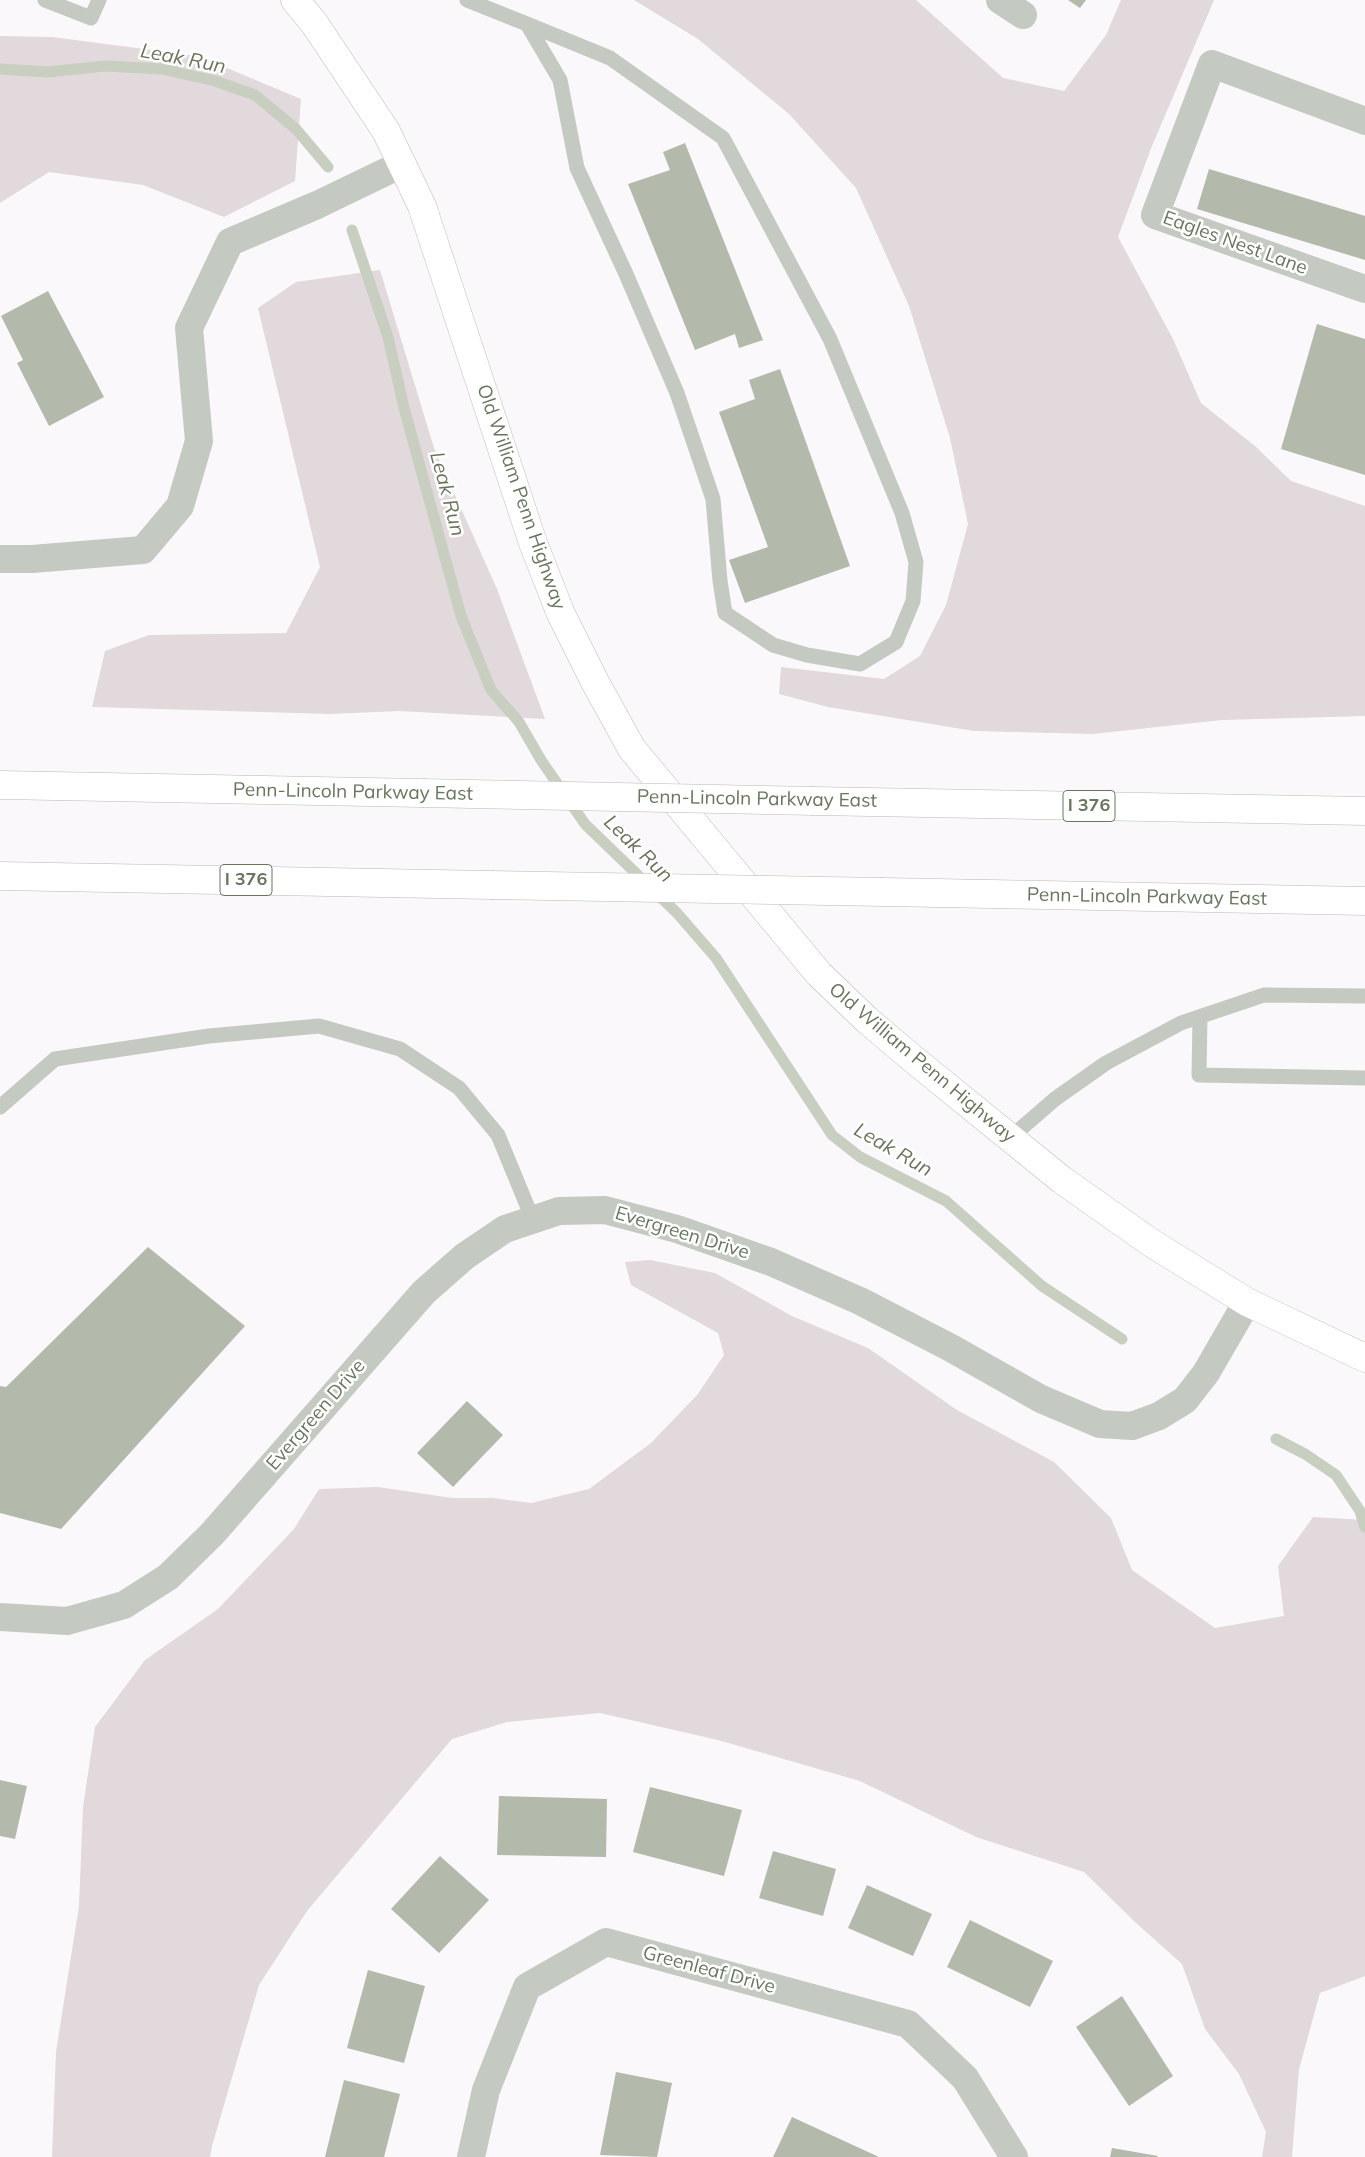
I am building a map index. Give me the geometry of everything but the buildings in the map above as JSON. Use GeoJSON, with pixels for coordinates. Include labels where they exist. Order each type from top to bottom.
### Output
{"type":"FeatureCollection","features":[{"type":"Feature","properties":{"kind":"main road","name":"Old William Penn Highway"},"geometry":{"type":"LineString","coordinates":[[304,2],[314,23],[386,131],[422,206],[533,543],[561,614],[595,682],[632,749],[819,974],[900,1048],[1062,1180],[1153,1244],[1247,1302],[1365,1358]]}},
{"type":"Feature","properties":{"kind":"main road","name":"Penn-Lincoln Parkway East"},"geometry":{"type":"LineString","coordinates":[[0,785],[1365,811]]}},
{"type":"Feature","properties":{"kind":"main road","name":"Penn-Lincoln Parkway East"},"geometry":{"type":"LineString","coordinates":[[0,876],[1365,901]]}},
{"type":"Feature","properties":{"kind":"street"},"geometry":{"type":"LineString","coordinates":[[1000,0],[1023,15]]}},
{"type":"Feature","properties":{"kind":"street","name":"Eagles Nest Lane"},"geometry":{"type":"LineString","coordinates":[[1365,121],[1212,64],[1155,215],[1365,289]]}},
{"type":"Feature","properties":{"kind":"street"},"geometry":{"type":"LineString","coordinates":[[0,559],[32,559],[143,550],[180,506],[199,441],[189,328],[230,242],[317,205],[402,164]]}},
{"type":"Feature","properties":{"kind":"street","name":"Evergreen Drive"},"geometry":{"type":"LineString","coordinates":[[0,1617],[67,1621],[124,1605],[168,1577],[212,1534],[424,1292],[473,1251],[505,1230],[559,1211],[605,1210],[677,1229],[771,1262],[860,1301],[951,1348],[1041,1399],[1100,1424],[1132,1426],[1160,1416],[1185,1400],[1206,1372],[1247,1302]]}},
{"type":"Feature","properties":{"kind":"street","name":"Greenleaf Drive"},"geometry":{"type":"LineString","coordinates":[[471,2157],[486,2090],[527,1987],[606,1942],[908,2024],[965,2078],[1014,2157]]}},
{"type":"Feature","properties":{"kind":"lane"},"geometry":{"type":"LineString","coordinates":[[45,0],[91,18],[99,0]]}},
{"type":"Feature","properties":{"kind":"lane"},"geometry":{"type":"LineString","coordinates":[[467,0],[527,24],[610,58],[723,138],[830,339],[902,513],[916,562],[913,602],[896,642],[860,664],[807,654],[773,645],[725,613],[720,581],[713,499],[677,393],[626,274],[577,168],[560,80],[527,24]]}},
{"type":"Feature","properties":{"kind":"lane"},"geometry":{"type":"LineString","coordinates":[[1010,1138],[1055,1099],[1106,1064],[1181,1024],[1264,995],[1365,996]]}},
{"type":"Feature","properties":{"kind":"lane"},"geometry":{"type":"LineString","coordinates":[[1200,1017],[1199,1075],[1365,1078]]}},
{"type":"Feature","properties":{"kind":"lane"},"geometry":{"type":"LineString","coordinates":[[0,1107],[55,1059],[209,1036],[319,1026],[400,1049],[459,1088],[498,1135],[533,1220]]}},
{"type":"Feature","properties":{"kind":"shaded area"},"geometry":{"type":"Polygon","coordinates":[[[634,0],[916,0],[1003,78],[1064,91],[1106,35],[1121,0],[1214,0],[1152,146],[1118,237],[1173,339],[1201,403],[1255,446],[1291,481],[1365,506],[1365,716],[1222,720],[1093,734],[974,731],[828,707],[779,694],[781,667],[884,679],[920,656],[946,605],[968,524],[950,438],[909,306],[856,188],[789,114],[698,39],[634,0]]]}},
{"type":"Feature","properties":{"kind":"shaded area"},"geometry":{"type":"Polygon","coordinates":[[[0,36],[52,37],[198,56],[301,99],[295,181],[224,217],[143,185],[49,172],[0,203],[0,36]]]}},
{"type":"Feature","properties":{"kind":"shaded area"},"geometry":{"type":"Polygon","coordinates":[[[380,270],[434,448],[497,589],[545,719],[399,711],[330,714],[92,707],[105,651],[149,635],[286,633],[320,567],[258,308],[296,282],[380,270]]]}},
{"type":"Feature","properties":{"kind":"shaded area"},"geometry":{"type":"Polygon","coordinates":[[[650,1260],[715,1273],[792,1316],[868,1348],[957,1410],[1054,1462],[1111,1518],[1132,1570],[1215,1628],[1284,1616],[1278,1566],[1313,1517],[1365,1520],[1365,1976],[1320,1993],[1299,2069],[1292,2157],[1262,2157],[1266,2132],[1239,2074],[1205,2029],[1182,1964],[1135,1922],[1084,1872],[976,1837],[860,1781],[718,1740],[600,1713],[507,1722],[452,1739],[307,1911],[259,1985],[210,2157],[52,2157],[56,2052],[79,1906],[83,1807],[95,1727],[145,1660],[218,1609],[294,1529],[319,1489],[378,1487],[452,1498],[493,1498],[531,1503],[589,1489],[651,1443],[698,1394],[724,1355],[718,1333],[631,1285],[625,1262],[650,1260]]]}},
{"type":"Feature","properties":{"kind":"waterway","name":"Leak Run"},"geometry":{"type":"LineString","coordinates":[[0,69],[48,72],[105,66],[162,69],[215,81],[255,95],[296,129],[328,167]]}},
{"type":"Feature","properties":{"kind":"waterway","name":"Leak Run"},"geometry":{"type":"LineString","coordinates":[[352,230],[388,337],[404,408],[461,616],[491,690],[519,722],[541,760],[585,824],[677,913],[716,958],[832,1135],[860,1157],[946,1201],[1042,1286],[1122,1339]]}},
{"type":"Feature","properties":{"kind":"waterway","name":"Leak Run"},"geometry":{"type":"LineString","coordinates":[[1276,1439],[1305,1454],[1336,1475],[1360,1511],[1365,1527]]}}]}
